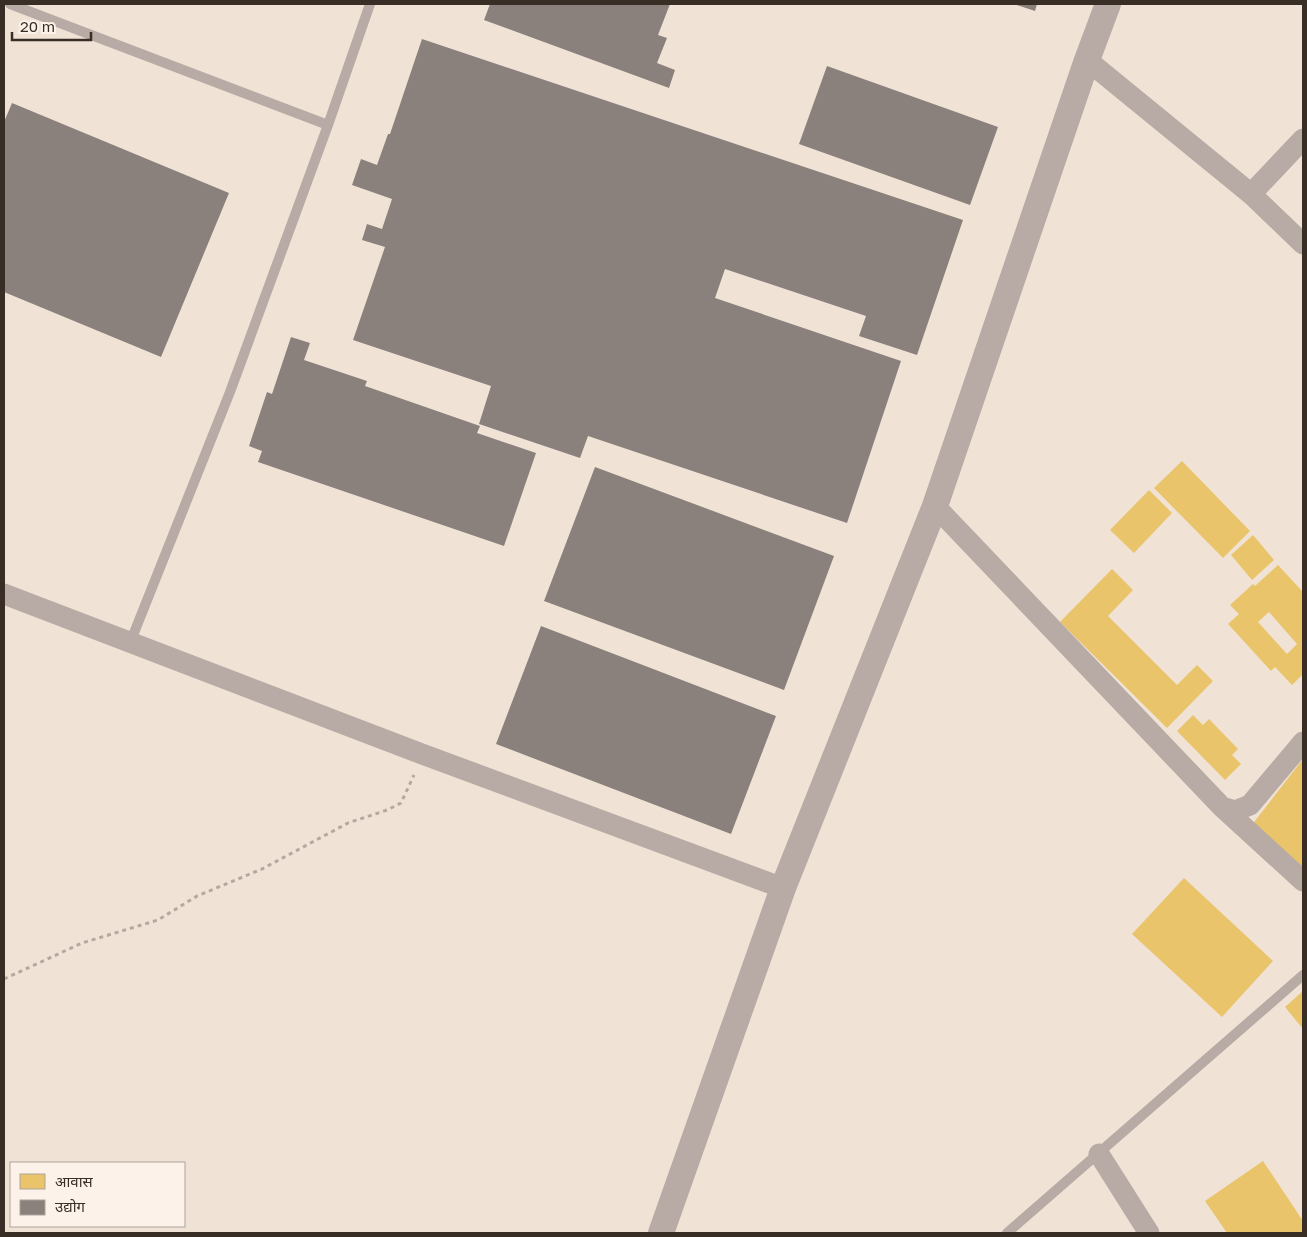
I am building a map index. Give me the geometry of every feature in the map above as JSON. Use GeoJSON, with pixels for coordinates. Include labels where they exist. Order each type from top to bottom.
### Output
{"type":"FeatureCollection","features":[{"type":"Feature","properties":{"kind":"street"},"geometry":{"type":"LineString","coordinates":[[661,1233],[783,888],[935,506],[1087,60],[1108,4]]}},
{"type":"Feature","properties":{"kind":"street"},"geometry":{"type":"LineString","coordinates":[[1087,60],[1252,194],[1303,244]]}},
{"type":"Feature","properties":{"kind":"street"},"geometry":{"type":"LineString","coordinates":[[1252,194],[1303,140]]}},
{"type":"Feature","properties":{"kind":"street"},"geometry":{"type":"LineString","coordinates":[[935,506],[1222,807],[1303,881]]}},
{"type":"Feature","properties":{"kind":"street"},"geometry":{"type":"LineString","coordinates":[[4,594],[422,754],[783,888]]}},
{"type":"Feature","properties":{"kind":"street"},"geometry":{"type":"LineString","coordinates":[[1222,807],[1235,811],[1250,805],[1303,742]]}},
{"type":"Feature","properties":{"kind":"street"},"geometry":{"type":"LineString","coordinates":[[1099,1154],[1149,1233]]}},
{"type":"Feature","properties":{"kind":"lane"},"geometry":{"type":"LineString","coordinates":[[10,4],[328,126]]}},
{"type":"Feature","properties":{"kind":"lane"},"geometry":{"type":"LineString","coordinates":[[130,642],[230,392],[328,126],[370,4]]}},
{"type":"Feature","properties":{"kind":"lane"},"geometry":{"type":"LineString","coordinates":[[1007,1233],[1303,975]]}},
{"type":"Feature","properties":{"kind":"path"},"geometry":{"type":"LineString","coordinates":[[4,979],[82,943],[158,920],[197,896],[262,868],[348,823],[387,810],[401,803],[422,754]]}},
{"type":"Feature","properties":{"kind":"building: आवास"},"geometry":{"type":"Polygon","coordinates":[[[1182,461],[1250,531],[1223,558],[1154,488],[1182,461]]]}},
{"type":"Feature","properties":{"kind":"building: आवास"},"geometry":{"type":"Polygon","coordinates":[[[1149,490],[1172,513],[1134,553],[1110,530],[1149,490]]]}},
{"type":"Feature","properties":{"kind":"building: आवास"},"geometry":{"type":"Polygon","coordinates":[[[1253,535],[1274,560],[1252,580],[1231,555],[1253,535]]]}},
{"type":"Feature","properties":{"kind":"building: आवास"},"geometry":{"type":"Polygon","coordinates":[[[1278,565],[1303,592],[1303,674],[1292,685],[1275,667],[1271,671],[1228,624],[1239,614],[1230,605],[1253,584],[1255,586],[1278,565]],[[1269,612],[1258,622],[1287,654],[1297,644],[1269,612]]]}},
{"type":"Feature","properties":{"kind":"building: आवास"},"geometry":{"type":"Polygon","coordinates":[[[1112,569],[1133,590],[1108,616],[1177,685],[1197,665],[1213,681],[1167,728],[1060,622],[1112,569]]]}},
{"type":"Feature","properties":{"kind":"building: आवास"},"geometry":{"type":"Polygon","coordinates":[[[1193,715],[1203,725],[1209,719],[1238,749],[1232,755],[1241,764],[1225,780],[1177,731],[1193,715]]]}},
{"type":"Feature","properties":{"kind":"building: आवास"},"geometry":{"type":"Polygon","coordinates":[[[1303,759],[1303,872],[1251,826],[1303,759]]]}},
{"type":"Feature","properties":{"kind":"building: आवास"},"geometry":{"type":"Polygon","coordinates":[[[1184,878],[1273,961],[1222,1017],[1132,934],[1184,878]]]}},
{"type":"Feature","properties":{"kind":"building: आवास"},"geometry":{"type":"Polygon","coordinates":[[[1303,991],[1303,1029],[1285,1007],[1303,991]]]}},
{"type":"Feature","properties":{"kind":"building: आवास"},"geometry":{"type":"Polygon","coordinates":[[[1263,1161],[1303,1221],[1303,1233],[1227,1233],[1205,1201],[1263,1161]]]}},
{"type":"Feature","properties":{"kind":"building: उद्योग"},"geometry":{"type":"Polygon","coordinates":[[[490,4],[670,4],[658,35],[667,38],[657,63],[675,70],[669,88],[484,20],[490,4]]]}},
{"type":"Feature","properties":{"kind":"building: उद्योग"},"geometry":{"type":"Polygon","coordinates":[[[1014,4],[1037,4],[1035,11],[1014,4]]]}},
{"type":"Feature","properties":{"kind":"building: उद्योग"},"geometry":{"type":"Polygon","coordinates":[[[422,39],[963,220],[917,355],[859,336],[866,316],[725,269],[715,298],[901,361],[847,523],[588,436],[580,458],[479,424],[491,386],[353,340],[385,247],[362,240],[367,224],[382,229],[392,199],[352,185],[361,159],[377,165],[388,134],[390,134],[422,39]]]}},
{"type":"Feature","properties":{"kind":"building: उद्योग"},"geometry":{"type":"Polygon","coordinates":[[[827,66],[998,127],[970,205],[799,144],[827,66]]]}},
{"type":"Feature","properties":{"kind":"building: उद्योग"},"geometry":{"type":"Polygon","coordinates":[[[12,103],[229,193],[161,357],[4,292],[4,122],[12,103]]]}},
{"type":"Feature","properties":{"kind":"building: उद्योग"},"geometry":{"type":"Polygon","coordinates":[[[291,337],[310,343],[304,360],[367,381],[365,386],[480,426],[477,433],[536,453],[504,546],[258,462],[262,451],[249,446],[267,392],[272,394],[291,337]]]}},
{"type":"Feature","properties":{"kind":"building: उद्योग"},"geometry":{"type":"Polygon","coordinates":[[[595,467],[834,556],[784,690],[544,601],[595,467]]]}},
{"type":"Feature","properties":{"kind":"building: उद्योग"},"geometry":{"type":"Polygon","coordinates":[[[541,626],[776,716],[731,834],[496,744],[541,626]]]}}]}
